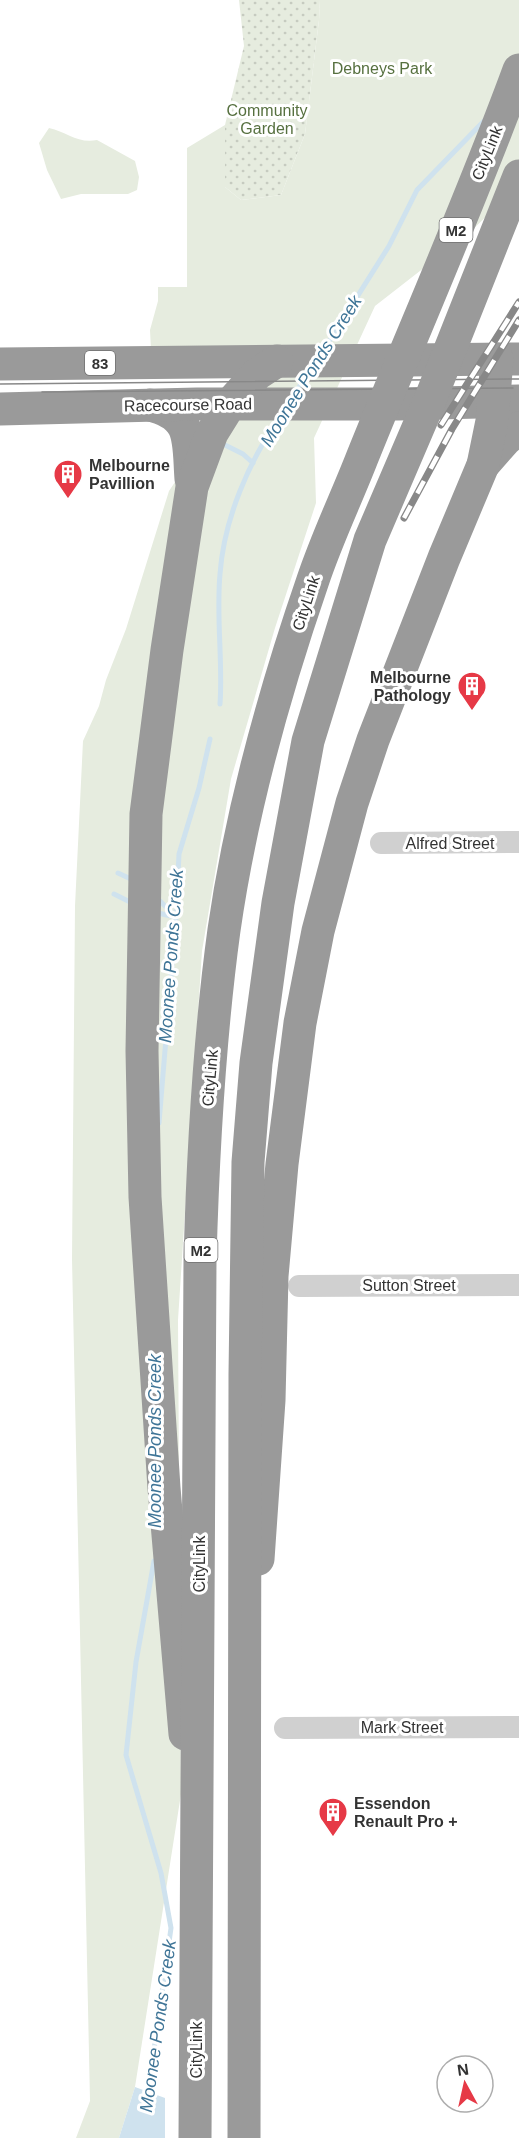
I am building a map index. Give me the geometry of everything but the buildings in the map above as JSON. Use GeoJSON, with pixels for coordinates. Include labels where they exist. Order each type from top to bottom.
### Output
{"type":"FeatureCollection","features":[{"type":"Feature","properties":{"kind":"highway","name":"CityLink"},"geometry":{"type":"LineString","coordinates":[[195,2138],[200,1260],[203,1155],[215,1010],[225,929],[257,766],[314,577],[389,389],[492,143],[519,70]]}},
{"type":"Feature","properties":{"kind":"highway","name":"M2"},"geometry":{"type":"LineString","coordinates":[[243,2138],[245,1374],[248,1162],[256,1063],[278,903],[308,741],[370,540],[430,400],[519,176]]}},
{"type":"Feature","properties":{"kind":"highway"},"geometry":{"type":"LineString","coordinates":[[245,1746],[269,1400],[272,1276],[282,1164],[300,1023],[318,931],[352,803],[373,740],[480,471],[489,439],[506,402],[508,359]]}},
{"type":"Feature","properties":{"kind":"highway","name":"83"},"geometry":{"type":"LineString","coordinates":[[0,363],[508,359]]}},
{"type":"Feature","properties":{"kind":"highway"},"geometry":{"type":"LineString","coordinates":[[197,1895],[164,1488],[145,1197],[142,1051],[147,814],[164,672],[197,449],[257,374],[277,361]]}},
{"type":"Feature","properties":{"kind":"highway","name":"Racecourse Road"},"geometry":{"type":"LineString","coordinates":[[0,409],[236,403],[506,402]]}},
{"type":"Feature","properties":{"kind":"highway"},"geometry":{"type":"LineString","coordinates":[[150,405],[165,409],[178,418],[197,449]]}},
{"type":"Feature","properties":{"kind":"highway"},"geometry":{"type":"LineString","coordinates":[[480,471],[519,428]]}},
{"type":"Feature","properties":{"kind":"street","name":"Alfred Street"},"geometry":{"type":"LineString","coordinates":[[381,843],[519,842]]}},
{"type":"Feature","properties":{"kind":"street","name":"Sutton Street"},"geometry":{"type":"LineString","coordinates":[[299,1286],[519,1285]]}},
{"type":"Feature","properties":{"kind":"street","name":"Mark Street"},"geometry":{"type":"LineString","coordinates":[[285,1728],[519,1727]]}},
{"type":"Feature","properties":{"kind":"green space","name":"Community Garden"},"geometry":{"type":"Polygon","coordinates":[[[239,0],[320,0],[305,134],[281,195],[241,200],[225,187],[225,125],[244,46],[239,0]]]}},
{"type":"Feature","properties":{"kind":"green space","name":"Debneys Park"},"geometry":{"type":"Polygon","coordinates":[[[320,0],[519,0],[519,185],[470,232],[375,306],[314,438],[316,503],[275,628],[231,779],[202,951],[178,1320],[181,1794],[135,2087],[119,2138],[76,2138],[90,2101],[72,1259],[75,906],[83,741],[99,706],[106,680],[126,629],[169,491],[265,347],[151,350],[150,330],[158,301],[158,287],[187,287],[187,148],[225,125],[225,187],[241,200],[281,195],[305,134],[320,0]]]}},
{"type":"Feature","properties":{"kind":"green space"},"geometry":{"type":"Polygon","coordinates":[[[49,128],[78,139],[97,140],[135,161],[139,177],[137,190],[128,194],[81,194],[61,199],[47,170],[39,143],[49,128]]]}},
{"type":"Feature","properties":{"kind":"water","name":"Moonee Ponds Creek"},"geometry":{"type":"Polygon","coordinates":[[[135,2087],[165,2098],[165,2138],[119,2138],[135,2087]]]}},
{"type":"Feature","properties":{"kind":"waterway","name":"Moonee Ponds Creek"},"geometry":{"type":"LineString","coordinates":[[325,348],[389,246],[417,190],[484,121]]}},
{"type":"Feature","properties":{"kind":"waterway","name":"Moonee Ponds Creek"},"geometry":{"type":"LineString","coordinates":[[295,393],[309,373]]}},
{"type":"Feature","properties":{"kind":"waterway","name":"Moonee Ponds Creek"},"geometry":{"type":"LineString","coordinates":[[220,704],[219,590],[222,553],[233,512],[248,471],[280,416]]}},
{"type":"Feature","properties":{"kind":"waterway"},"geometry":{"type":"LineString","coordinates":[[225,445],[243,454],[253,463]]}},
{"type":"Feature","properties":{"kind":"waterway","name":"Moonee Ponds Creek"},"geometry":{"type":"LineString","coordinates":[[159,1123],[179,854],[199,788],[210,739]]}},
{"type":"Feature","properties":{"kind":"waterway"},"geometry":{"type":"LineString","coordinates":[[118,873],[133,880]]}},
{"type":"Feature","properties":{"kind":"waterway"},"geometry":{"type":"LineString","coordinates":[[114,894],[132,903]]}},
{"type":"Feature","properties":{"kind":"waterway"},"geometry":{"type":"LineString","coordinates":[[157,898],[176,917]]}},
{"type":"Feature","properties":{"kind":"waterway"},"geometry":{"type":"LineString","coordinates":[[154,912],[175,917]]}},
{"type":"Feature","properties":{"kind":"waterway","name":"Moonee Ponds Creek"},"geometry":{"type":"LineString","coordinates":[[148,2093],[171,1928],[161,1873],[126,1755],[136,1662],[154,1561]]}},
{"type":"Feature","properties":{"kind":"tram line"},"geometry":{"type":"LineString","coordinates":[[0,384],[519,379]]}},
{"type":"Feature","properties":{"kind":"tram line"},"geometry":{"type":"LineString","coordinates":[[42,392],[513,388]]}},
{"type":"Feature","properties":{"kind":"railway"},"geometry":{"type":"LineString","coordinates":[[441,425],[519,302]]}},
{"type":"Feature","properties":{"kind":"railway"},"geometry":{"type":"LineString","coordinates":[[404,518],[452,429],[519,320]]}},
{"type":"Feature","properties":{"kind":"place","name":"Melbourne Pavillion"},"geometry":{"type":"Point","coordinates":[68,500]}},
{"type":"Feature","properties":{"kind":"place","name":"Melbourne Pathology"},"geometry":{"type":"Point","coordinates":[472,712]}},
{"type":"Feature","properties":{"kind":"place","name":"Essendon Renault Pro +"},"geometry":{"type":"Point","coordinates":[333,1838]}}]}
